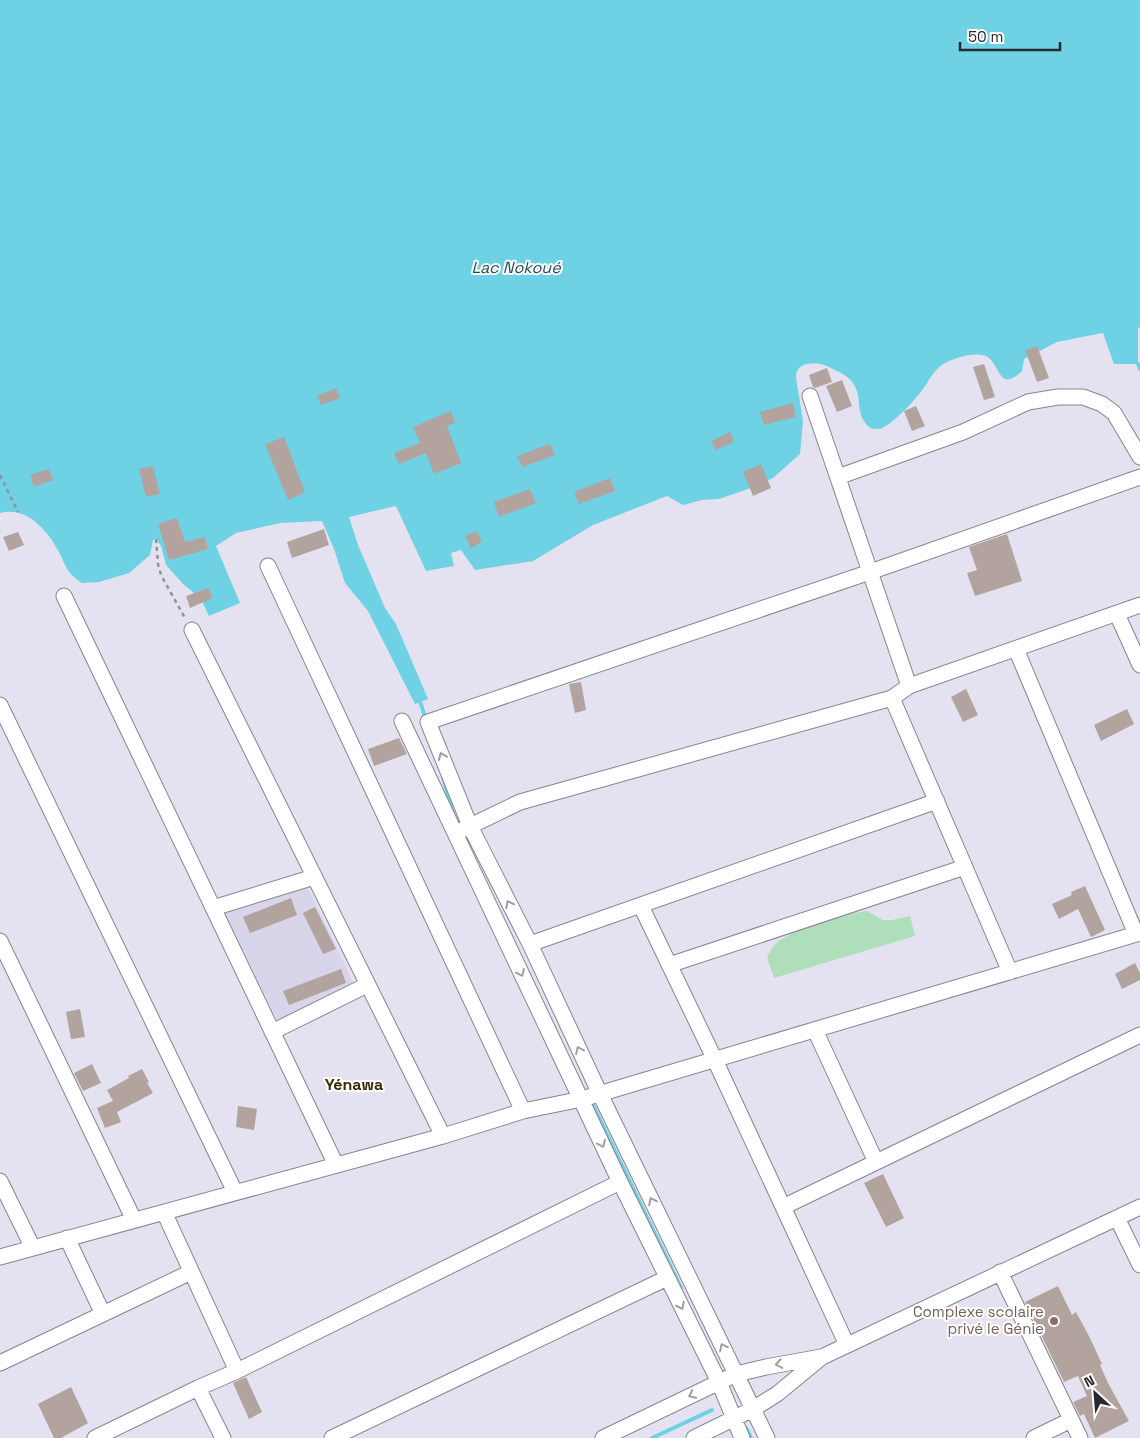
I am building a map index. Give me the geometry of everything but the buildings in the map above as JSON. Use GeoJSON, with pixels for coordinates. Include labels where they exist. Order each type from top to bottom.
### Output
{"type":"FeatureCollection","features":[{"type":"Feature","properties":{"kind":"street"},"geometry":{"type":"LineString","coordinates":[[810,396],[909,686]]}},
{"type":"Feature","properties":{"kind":"street"},"geometry":{"type":"LineString","coordinates":[[838,477],[963,432],[1028,402],[1058,396],[1083,397],[1102,404],[1114,413],[1140,457]]}},
{"type":"Feature","properties":{"kind":"street"},"geometry":{"type":"LineString","coordinates":[[767,1438],[600,1094],[530,944],[470,826],[428,722],[870,572],[1140,477]]}},
{"type":"Feature","properties":{"kind":"street"},"geometry":{"type":"LineString","coordinates":[[268,566],[523,1111]]}},
{"type":"Feature","properties":{"kind":"street"},"geometry":{"type":"LineString","coordinates":[[64,596],[336,1165]]}},
{"type":"Feature","properties":{"kind":"street"},"geometry":{"type":"LineString","coordinates":[[456,834],[520,802],[892,698],[909,686],[1140,605]]}},
{"type":"Feature","properties":{"kind":"street"},"geometry":{"type":"LineString","coordinates":[[1117,614],[1140,664]]}},
{"type":"Feature","properties":{"kind":"street"},"geometry":{"type":"LineString","coordinates":[[192,630],[442,1136]]}},
{"type":"Feature","properties":{"kind":"street"},"geometry":{"type":"LineString","coordinates":[[0,1257],[442,1136],[523,1111],[600,1094],[1138,934],[1016,649]]}},
{"type":"Feature","properties":{"kind":"street"},"geometry":{"type":"LineString","coordinates":[[892,698],[1010,972]]}},
{"type":"Feature","properties":{"kind":"street"},"geometry":{"type":"LineString","coordinates":[[0,705],[235,1192]]}},
{"type":"Feature","properties":{"kind":"street"},"geometry":{"type":"LineString","coordinates":[[402,721],[620,1182],[719,1382],[742,1438]]}},
{"type":"Feature","properties":{"kind":"street"},"geometry":{"type":"LineString","coordinates":[[530,944],[937,801]]}},
{"type":"Feature","properties":{"kind":"street"},"geometry":{"type":"LineString","coordinates":[[669,966],[965,867]]}},
{"type":"Feature","properties":{"kind":"street"},"geometry":{"type":"LineString","coordinates":[[213,908],[314,877]]}},
{"type":"Feature","properties":{"kind":"street"},"geometry":{"type":"LineString","coordinates":[[641,906],[715,1060],[847,1345]]}},
{"type":"Feature","properties":{"kind":"street"},"geometry":{"type":"LineString","coordinates":[[0,940],[134,1220]]}},
{"type":"Feature","properties":{"kind":"street"},"geometry":{"type":"LineString","coordinates":[[272,1032],[367,985]]}},
{"type":"Feature","properties":{"kind":"street"},"geometry":{"type":"LineString","coordinates":[[815,1030],[876,1162]]}},
{"type":"Feature","properties":{"kind":"street"},"geometry":{"type":"LineString","coordinates":[[783,1207],[1140,1035]]}},
{"type":"Feature","properties":{"kind":"street"},"geometry":{"type":"LineString","coordinates":[[0,1181],[33,1248]]}},
{"type":"Feature","properties":{"kind":"street"},"geometry":{"type":"LineString","coordinates":[[95,1438],[237,1371],[620,1182]]}},
{"type":"Feature","properties":{"kind":"street"},"geometry":{"type":"LineString","coordinates":[[694,1438],[753,1409],[777,1394],[822,1357],[1140,1207]]}},
{"type":"Feature","properties":{"kind":"street"},"geometry":{"type":"LineString","coordinates":[[164,1212],[237,1371]]}},
{"type":"Feature","properties":{"kind":"street"},"geometry":{"type":"LineString","coordinates":[[1117,1218],[1140,1265]]}},
{"type":"Feature","properties":{"kind":"street"},"geometry":{"type":"LineString","coordinates":[[67,1238],[103,1314]]}},
{"type":"Feature","properties":{"kind":"street"},"geometry":{"type":"LineString","coordinates":[[0,1363],[192,1272]]}},
{"type":"Feature","properties":{"kind":"street"},"geometry":{"type":"LineString","coordinates":[[1000,1272],[1080,1438]]}},
{"type":"Feature","properties":{"kind":"street"},"geometry":{"type":"LineString","coordinates":[[332,1438],[667,1278]]}},
{"type":"Feature","properties":{"kind":"street"},"geometry":{"type":"LineString","coordinates":[[603,1438],[736,1374],[822,1357]]}},
{"type":"Feature","properties":{"kind":"street"},"geometry":{"type":"LineString","coordinates":[[198,1388],[223,1438]]}},
{"type":"Feature","properties":{"kind":"street"},"geometry":{"type":"LineString","coordinates":[[1034,1438],[1071,1420]]}},
{"type":"Feature","properties":{"kind":"path"},"geometry":{"type":"LineString","coordinates":[[0,475],[18,512]]}},
{"type":"Feature","properties":{"kind":"path"},"geometry":{"type":"LineString","coordinates":[[156,539],[161,575],[192,630]]}},
{"type":"Feature","properties":{"kind":"shaded area"},"geometry":{"type":"Polygon","coordinates":[[[307,886],[354,984],[278,1022],[223,911],[307,886]]]}},
{"type":"Feature","properties":{"kind":"green space"},"geometry":{"type":"Polygon","coordinates":[[[867,911],[883,920],[910,916],[915,936],[774,978],[767,957],[773,947],[781,940],[817,923],[867,911]]]}},
{"type":"Feature","properties":{"kind":"water","name":"Lac Nokoué"},"geometry":{"type":"Polygon","coordinates":[[[0,0],[1140,0],[1140,327],[1138,328],[1138,364],[1114,364],[1103,333],[1057,342],[1024,359],[1022,371],[1009,379],[1005,379],[989,358],[985,356],[961,357],[938,368],[921,391],[895,419],[882,428],[877,429],[870,428],[865,422],[860,411],[856,387],[848,378],[830,367],[814,363],[804,365],[800,367],[796,378],[803,421],[800,454],[773,478],[754,487],[719,499],[702,500],[683,505],[667,496],[593,525],[533,561],[475,570],[461,550],[451,553],[454,566],[426,571],[396,506],[349,517],[358,545],[385,608],[396,624],[428,699],[415,704],[368,611],[345,583],[334,549],[322,521],[280,523],[236,533],[216,546],[240,603],[209,616],[201,599],[183,584],[166,565],[161,546],[156,539],[153,540],[150,555],[129,573],[99,582],[82,583],[70,573],[49,536],[36,522],[19,513],[0,513],[0,0]]]}},
{"type":"Feature","properties":{"kind":"waterway"},"geometry":{"type":"LineString","coordinates":[[1138,364],[1140,369]]}},
{"type":"Feature","properties":{"kind":"waterway"},"geometry":{"type":"LineString","coordinates":[[419,698],[426,720]]}},
{"type":"Feature","properties":{"kind":"waterway"},"geometry":{"type":"LineString","coordinates":[[443,777],[453,814]]}},
{"type":"Feature","properties":{"kind":"waterway"},"geometry":{"type":"LineString","coordinates":[[591,1101],[681,1288]]}},
{"type":"Feature","properties":{"kind":"waterway"},"geometry":{"type":"LineString","coordinates":[[652,1438],[712,1410]]}},
{"type":"Feature","properties":{"kind":"waterway"},"geometry":{"type":"LineString","coordinates":[[746,1428],[751,1438]]}},
{"type":"Feature","properties":{"kind":"place","name":"Complexe scolaire privé le Génie"},"geometry":{"type":"Point","coordinates":[1054,1321]}},
{"type":"Feature","properties":{"kind":"district","name":"Yénawa"},"geometry":{"type":"Point","coordinates":[354,1084]}}]}
